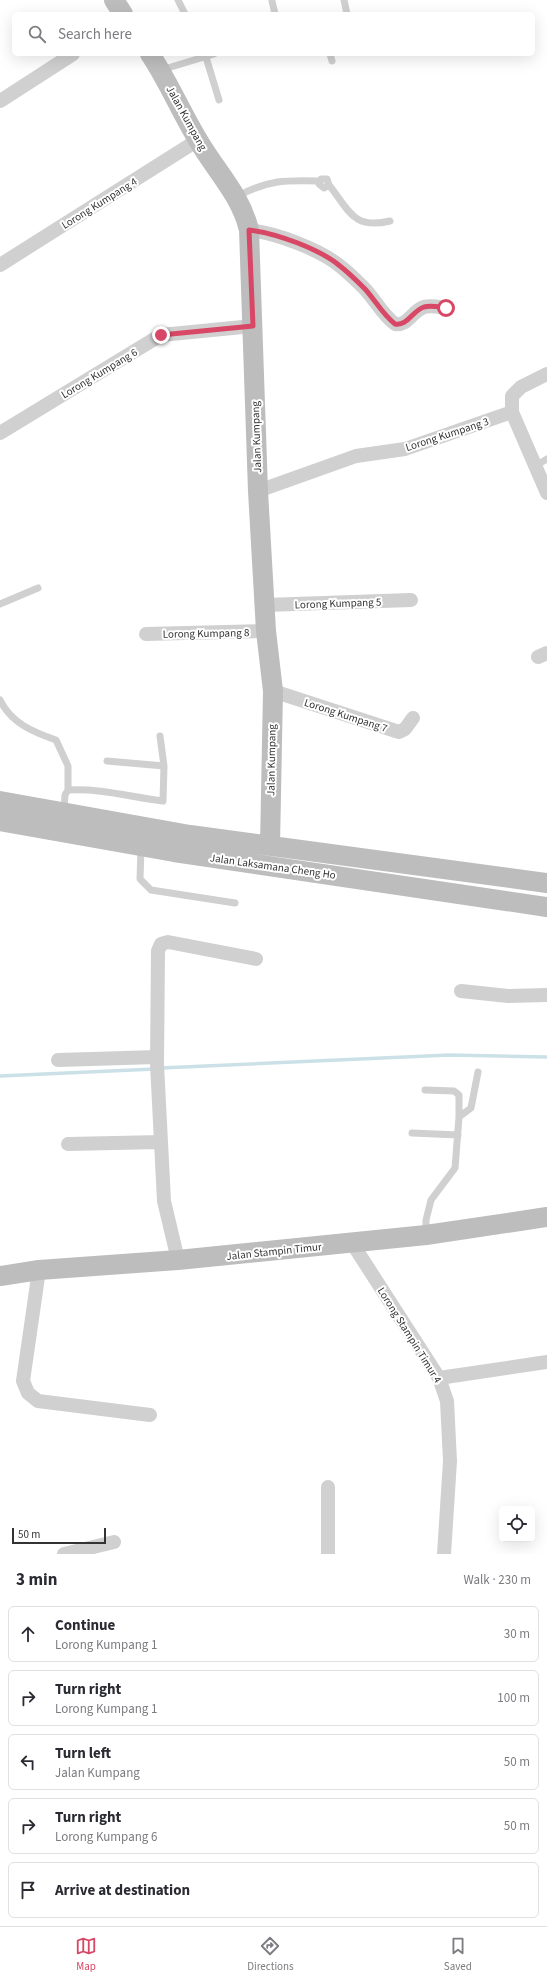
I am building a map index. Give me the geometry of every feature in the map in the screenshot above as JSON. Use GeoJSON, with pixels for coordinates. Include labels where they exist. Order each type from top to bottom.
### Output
{"type":"FeatureCollection","features":[{"type":"Feature","properties":{"kind":"street"},"geometry":{"type":"LineString","coordinates":[[0,101],[70,56]]}},
{"type":"Feature","properties":{"kind":"street","name":"Jalan Kumpang"},"geometry":{"type":"LineString","coordinates":[[155,62],[198,140],[236,197],[249,230],[258,491],[266,631],[273,692],[270,846]]}},
{"type":"Feature","properties":{"kind":"street","name":"Lorong Kumpang 4"},"geometry":{"type":"LineString","coordinates":[[0,265],[198,140]]}},
{"type":"Feature","properties":{"kind":"street"},"geometry":{"type":"LineString","coordinates":[[249,230],[272,233],[326,257],[339,265],[368,292],[390,320],[395,324],[405,323],[417,311],[424,307],[430,306],[446,308]]}},
{"type":"Feature","properties":{"kind":"street","name":"Lorong Kumpang 6"},"geometry":{"type":"LineString","coordinates":[[0,433],[161,335],[253,326]]}},
{"type":"Feature","properties":{"kind":"street"},"geometry":{"type":"LineString","coordinates":[[547,374],[521,387],[512,396],[512,412],[541,462],[547,493]]}},
{"type":"Feature","properties":{"kind":"street","name":"Lorong Kumpang 3"},"geometry":{"type":"LineString","coordinates":[[258,491],[356,456],[405,449],[512,412]]}},
{"type":"Feature","properties":{"kind":"street","name":"Lorong Kumpang 5"},"geometry":{"type":"LineString","coordinates":[[265,605],[411,600]]}},
{"type":"Feature","properties":{"kind":"street","name":"Lorong Kumpang 8"},"geometry":{"type":"LineString","coordinates":[[146,634],[266,631]]}},
{"type":"Feature","properties":{"kind":"street","name":"Lorong Kumpang 7"},"geometry":{"type":"LineString","coordinates":[[273,692],[399,732],[404,729],[413,718]]}},
{"type":"Feature","properties":{"kind":"street","name":"Jalan Laksamana Cheng Ho"},"geometry":{"type":"LineString","coordinates":[[0,801],[64,813],[270,846],[470,871],[547,883]]}},
{"type":"Feature","properties":{"kind":"street","name":"Jalan Laksamana Cheng Ho"},"geometry":{"type":"LineString","coordinates":[[0,821],[142,846],[547,907]]}},
{"type":"Feature","properties":{"kind":"street"},"geometry":{"type":"LineString","coordinates":[[178,1260],[164,1201],[157,1080],[158,951],[161,944],[168,942],[256,959]]}},
{"type":"Feature","properties":{"kind":"street"},"geometry":{"type":"LineString","coordinates":[[461,991],[508,996],[547,995]]}},
{"type":"Feature","properties":{"kind":"street"},"geometry":{"type":"LineString","coordinates":[[58,1060],[157,1061]]}},
{"type":"Feature","properties":{"kind":"street"},"geometry":{"type":"LineString","coordinates":[[68,1144],[161,1142]]}},
{"type":"Feature","properties":{"kind":"street","name":"Jalan Stampin Timur"},"geometry":{"type":"LineString","coordinates":[[0,1276],[39,1270],[178,1260],[426,1236],[547,1217]]}},
{"type":"Feature","properties":{"kind":"street","name":"Lorong Stampin Timur 4"},"geometry":{"type":"LineString","coordinates":[[352,1243],[439,1378],[447,1401],[450,1461],[444,1554]]}},
{"type":"Feature","properties":{"kind":"street"},"geometry":{"type":"LineString","coordinates":[[39,1270],[22,1381],[28,1393],[38,1401],[150,1415]]}},
{"type":"Feature","properties":{"kind":"street"},"geometry":{"type":"LineString","coordinates":[[439,1378],[547,1362]]}},
{"type":"Feature","properties":{"kind":"street"},"geometry":{"type":"LineString","coordinates":[[328,1487],[328,1554]]}},
{"type":"Feature","properties":{"kind":"street"},"geometry":{"type":"LineString","coordinates":[[64,1554],[114,1542]]}},
{"type":"Feature","properties":{"kind":"lane"},"geometry":{"type":"LineString","coordinates":[[178,0],[184,12]]}},
{"type":"Feature","properties":{"kind":"lane"},"geometry":{"type":"LineString","coordinates":[[344,0],[347,12]]}},
{"type":"Feature","properties":{"kind":"lane"},"geometry":{"type":"LineString","coordinates":[[272,1],[275,12]]}},
{"type":"Feature","properties":{"kind":"lane"},"geometry":{"type":"LineString","coordinates":[[155,62],[199,56]]}},
{"type":"Feature","properties":{"kind":"lane"},"geometry":{"type":"LineString","coordinates":[[206,56],[219,100]]}},
{"type":"Feature","properties":{"kind":"lane"},"geometry":{"type":"LineString","coordinates":[[236,197],[251,189],[272,182],[319,181],[319,184],[324,188],[329,185],[350,214],[362,222],[375,225],[390,221]]}},
{"type":"Feature","properties":{"kind":"lane"},"geometry":{"type":"LineString","coordinates":[[0,604],[38,588]]}},
{"type":"Feature","properties":{"kind":"lane"},"geometry":{"type":"LineString","coordinates":[[0,700],[3,713],[34,732],[56,740],[68,766],[68,790],[65,795],[64,813]]}},
{"type":"Feature","properties":{"kind":"lane"},"geometry":{"type":"LineString","coordinates":[[68,790],[101,790],[163,801],[164,766],[160,736]]}},
{"type":"Feature","properties":{"kind":"lane"},"geometry":{"type":"LineString","coordinates":[[107,760],[164,766]]}},
{"type":"Feature","properties":{"kind":"lane"},"geometry":{"type":"LineString","coordinates":[[142,846],[140,879],[151,890],[235,904]]}},
{"type":"Feature","properties":{"kind":"lane"},"geometry":{"type":"LineString","coordinates":[[459,1117],[471,1108],[478,1072]]}},
{"type":"Feature","properties":{"kind":"lane"},"geometry":{"type":"LineString","coordinates":[[425,1090],[454,1091],[459,1095],[459,1117],[455,1168],[431,1200],[426,1220],[426,1236]]}},
{"type":"Feature","properties":{"kind":"lane"},"geometry":{"type":"LineString","coordinates":[[412,1133],[458,1135]]}},
{"type":"Feature","properties":{"kind":"waterway"},"geometry":{"type":"LineString","coordinates":[[161,1068],[449,1055],[547,1057]]}},
{"type":"Feature","properties":{"kind":"waterway"},"geometry":{"type":"LineString","coordinates":[[0,1076],[155,1069]]}},
{"type":"Feature","properties":{"kind":"route"},"geometry":{"type":"LineString","coordinates":[[161,335],[175,332],[253,326],[249,230],[272,233],[326,257],[339,265],[368,292],[390,320],[395,324],[401,325],[405,323],[417,311],[424,307],[430,306],[446,308]]}}]}
